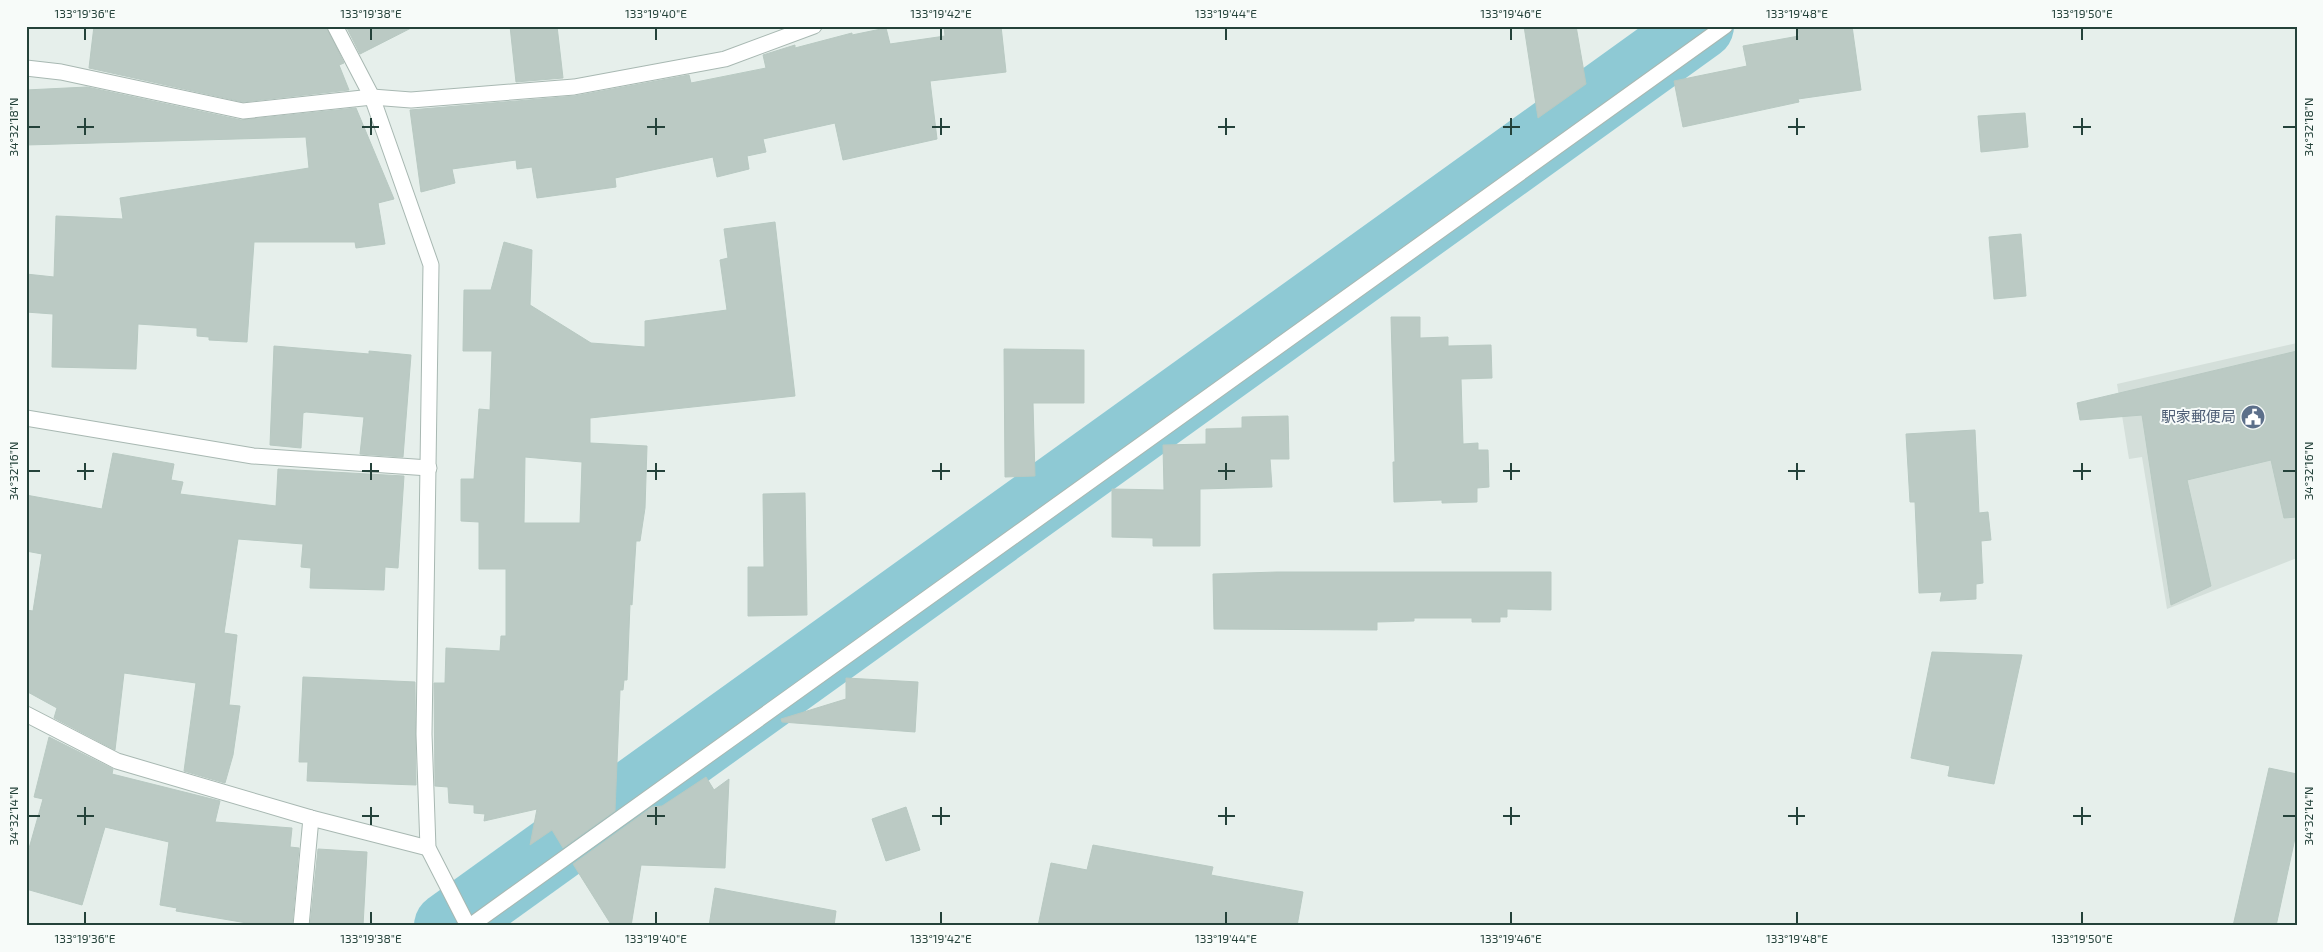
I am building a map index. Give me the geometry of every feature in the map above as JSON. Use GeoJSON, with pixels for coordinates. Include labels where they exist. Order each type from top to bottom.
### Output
{"type":"FeatureCollection","features":[{"type":"Feature","properties":{"kind":"street"},"geometry":{"type":"LineString","coordinates":[[335,26],[372,97],[430,265],[429,468],[424,734],[428,848],[469,926],[1725,26]]}},
{"type":"Feature","properties":{"kind":"street"},"geometry":{"type":"LineString","coordinates":[[26,68],[61,72],[243,111],[372,97],[410,100],[574,87],[725,59],[814,26]]}},
{"type":"Feature","properties":{"kind":"street"},"geometry":{"type":"LineString","coordinates":[[26,418],[253,456],[429,468]]}},
{"type":"Feature","properties":{"kind":"street"},"geometry":{"type":"LineString","coordinates":[[26,714],[117,761],[311,818],[428,848]]}},
{"type":"Feature","properties":{"kind":"street"},"geometry":{"type":"LineString","coordinates":[[301,926],[311,818]]}},
{"type":"Feature","properties":{"kind":"shaded area"},"geometry":{"type":"Polygon","coordinates":[[[2297,343],[2297,558],[2167,609],[2142,457],[2129,459],[2117,384],[2297,343]]]}},
{"type":"Feature","properties":{"kind":"building"},"geometry":{"type":"Polygon","coordinates":[[[94,26],[245,26],[298,29],[298,26],[326,26],[344,63],[339,65],[349,90],[243,102],[89,68],[94,26]]]}},
{"type":"Feature","properties":{"kind":"building"},"geometry":{"type":"Polygon","coordinates":[[[346,26],[415,26],[360,54],[346,26]]]}},
{"type":"Feature","properties":{"kind":"building"},"geometry":{"type":"Polygon","coordinates":[[[510,26],[557,26],[563,78],[516,82],[510,26]]]}},
{"type":"Feature","properties":{"kind":"building"},"geometry":{"type":"Polygon","coordinates":[[[944,26],[1001,26],[1006,72],[930,81],[937,139],[843,160],[835,123],[763,139],[766,152],[747,156],[749,169],[717,177],[713,157],[615,178],[616,187],[537,198],[532,167],[517,169],[516,160],[452,169],[455,183],[421,192],[410,110],[575,96],[689,75],[691,83],[766,68],[763,55],[795,45],[795,48],[852,33],[852,35],[886,28],[890,44],[945,36],[944,26]]]}},
{"type":"Feature","properties":{"kind":"building"},"geometry":{"type":"Polygon","coordinates":[[[1524,26],[1576,26],[1586,84],[1538,118],[1524,26]]]}},
{"type":"Feature","properties":{"kind":"building"},"geometry":{"type":"Polygon","coordinates":[[[1798,26],[1852,26],[1861,90],[1798,99],[1799,102],[1683,127],[1674,81],[1747,66],[1743,46],[1799,36],[1798,26]]]}},
{"type":"Feature","properties":{"kind":"building"},"geometry":{"type":"Polygon","coordinates":[[[87,87],[241,120],[356,108],[394,199],[378,203],[385,244],[356,248],[355,242],[254,242],[247,342],[209,340],[209,337],[197,336],[197,328],[138,324],[136,369],[52,367],[53,314],[26,312],[26,274],[54,277],[56,216],[123,219],[120,198],[309,168],[306,137],[26,145],[26,90],[87,87]]]}},
{"type":"Feature","properties":{"kind":"building"},"geometry":{"type":"Polygon","coordinates":[[[2025,113],[2028,147],[1981,152],[1978,116],[2025,113]]]}},
{"type":"Feature","properties":{"kind":"building"},"geometry":{"type":"Polygon","coordinates":[[[775,222],[795,396],[590,418],[590,443],[647,446],[645,508],[640,541],[636,541],[632,605],[630,604],[627,680],[624,680],[623,690],[620,690],[615,811],[563,848],[552,830],[530,845],[537,809],[484,821],[485,814],[474,813],[474,805],[449,803],[448,787],[435,786],[434,683],[445,683],[446,648],[500,651],[501,636],[506,636],[506,569],[479,569],[479,522],[461,521],[461,479],[474,479],[479,409],[490,410],[492,351],[463,351],[464,290],[491,290],[504,242],[532,250],[530,305],[591,343],[645,347],[645,321],[727,310],[720,260],[728,258],[724,229],[775,222]],[[525,457],[524,523],[580,523],[582,462],[525,457]]]}},
{"type":"Feature","properties":{"kind":"building"},"geometry":{"type":"Polygon","coordinates":[[[2021,234],[2026,296],[1994,299],[1989,237],[2021,234]]]}},
{"type":"Feature","properties":{"kind":"building"},"geometry":{"type":"Polygon","coordinates":[[[1391,317],[1420,317],[1420,338],[1448,337],[1448,346],[1491,345],[1492,378],[1461,379],[1463,444],[1478,443],[1478,450],[1488,450],[1489,487],[1477,488],[1477,502],[1442,503],[1442,500],[1394,502],[1393,462],[1395,462],[1391,317]]]}},
{"type":"Feature","properties":{"kind":"building"},"geometry":{"type":"Polygon","coordinates":[[[274,346],[369,354],[369,351],[411,355],[403,457],[360,454],[364,417],[306,412],[303,413],[301,448],[270,445],[274,346]]]}},
{"type":"Feature","properties":{"kind":"building"},"geometry":{"type":"Polygon","coordinates":[[[1004,349],[1084,350],[1084,403],[1033,403],[1035,476],[1005,477],[1004,349]]]}},
{"type":"Feature","properties":{"kind":"building"},"geometry":{"type":"Polygon","coordinates":[[[2297,351],[2297,517],[2284,518],[2271,460],[2187,480],[2211,586],[2171,605],[2142,415],[2080,420],[2077,403],[2297,351]]]}},
{"type":"Feature","properties":{"kind":"building"},"geometry":{"type":"Polygon","coordinates":[[[1288,416],[1289,459],[1270,459],[1272,487],[1200,489],[1200,546],[1153,546],[1153,538],[1112,537],[1112,489],[1164,490],[1163,445],[1206,444],[1206,429],[1242,428],[1242,417],[1288,416]]]}},
{"type":"Feature","properties":{"kind":"building"},"geometry":{"type":"Polygon","coordinates":[[[1975,430],[1979,513],[1988,512],[1991,540],[1981,541],[1983,583],[1976,584],[1976,599],[1940,601],[1942,592],[1919,593],[1915,502],[1910,502],[1906,434],[1975,430]]]}},
{"type":"Feature","properties":{"kind":"building"},"geometry":{"type":"Polygon","coordinates":[[[113,453],[174,464],[171,480],[183,482],[180,494],[276,506],[278,469],[404,476],[398,568],[385,567],[384,590],[310,588],[311,568],[301,567],[303,544],[238,539],[224,633],[237,635],[229,705],[240,706],[233,755],[225,783],[184,771],[196,683],[124,673],[115,750],[54,718],[57,708],[26,691],[26,610],[33,611],[42,554],[26,551],[26,495],[102,509],[113,453]]]}},
{"type":"Feature","properties":{"kind":"building"},"geometry":{"type":"Polygon","coordinates":[[[805,493],[807,615],[748,616],[748,567],[764,567],[763,494],[805,493]]]}},
{"type":"Feature","properties":{"kind":"building"},"geometry":{"type":"Polygon","coordinates":[[[1277,572],[1551,572],[1551,610],[1507,609],[1507,617],[1500,617],[1500,622],[1472,622],[1472,618],[1414,618],[1414,621],[1377,622],[1377,630],[1214,629],[1213,574],[1277,572]]]}},
{"type":"Feature","properties":{"kind":"building"},"geometry":{"type":"Polygon","coordinates":[[[1932,652],[2022,655],[1994,784],[1948,776],[1950,766],[1911,758],[1932,652]]]}},
{"type":"Feature","properties":{"kind":"building"},"geometry":{"type":"Polygon","coordinates":[[[303,677],[415,682],[416,785],[307,781],[308,762],[299,762],[303,677]]]}},
{"type":"Feature","properties":{"kind":"building"},"geometry":{"type":"Polygon","coordinates":[[[846,678],[918,682],[915,732],[782,722],[781,719],[846,699],[846,678]]]}},
{"type":"Feature","properties":{"kind":"building"},"geometry":{"type":"Polygon","coordinates":[[[49,737],[113,769],[112,774],[220,801],[215,822],[292,828],[290,847],[299,848],[292,926],[246,926],[247,923],[176,911],[177,908],[160,905],[169,842],[105,827],[82,905],[26,889],[26,859],[43,799],[34,797],[49,737]]]}},
{"type":"Feature","properties":{"kind":"building"},"geometry":{"type":"Polygon","coordinates":[[[2269,768],[2297,774],[2297,829],[2276,926],[2233,926],[2269,768]]]}},
{"type":"Feature","properties":{"kind":"building"},"geometry":{"type":"Polygon","coordinates":[[[706,777],[714,790],[729,779],[725,868],[641,865],[631,926],[612,926],[573,864],[652,807],[662,806],[706,777]]]}},
{"type":"Feature","properties":{"kind":"building"},"geometry":{"type":"Polygon","coordinates":[[[906,807],[920,850],[886,861],[872,819],[906,807]]]}},
{"type":"Feature","properties":{"kind":"building"},"geometry":{"type":"Polygon","coordinates":[[[1093,845],[1213,867],[1211,875],[1303,892],[1297,926],[1038,926],[1051,863],[1087,870],[1093,845]]]}},
{"type":"Feature","properties":{"kind":"building"},"geometry":{"type":"Polygon","coordinates":[[[318,849],[367,852],[363,926],[310,926],[318,849]]]}},
{"type":"Feature","properties":{"kind":"building"},"geometry":{"type":"Polygon","coordinates":[[[715,888],[836,911],[834,926],[709,926],[715,888]]]}},
{"type":"Feature","properties":{"kind":"waterway"},"geometry":{"type":"LineString","coordinates":[[448,926],[1700,26]]}},
{"type":"Feature","properties":{"kind":"place","name":"駅家郵便局"},"geometry":{"type":"Point","coordinates":[2253,417]}}]}
